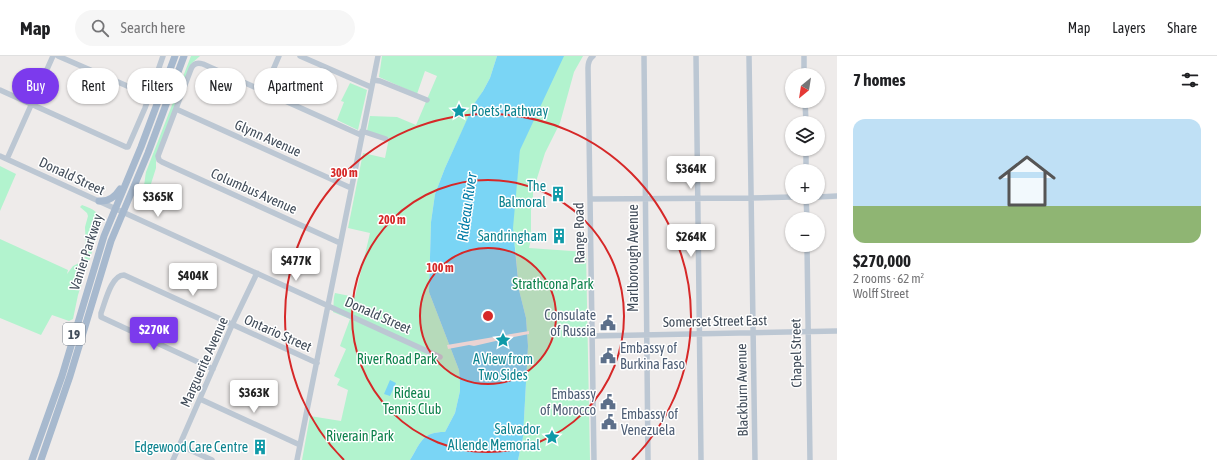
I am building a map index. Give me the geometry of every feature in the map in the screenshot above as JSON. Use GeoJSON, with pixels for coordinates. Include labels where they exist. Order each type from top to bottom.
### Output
{"type":"FeatureCollection","features":[{"type":"Feature","properties":{"kind":"main road","name":"Vanier Parkway"},"geometry":{"type":"LineString","coordinates":[[31,460],[62,376],[104,236],[133,166],[175,56]]}},
{"type":"Feature","properties":{"kind":"main road","name":"19"},"geometry":{"type":"LineString","coordinates":[[41,459],[70,376],[104,262],[184,56]]}},
{"type":"Feature","properties":{"kind":"main road"},"geometry":{"type":"LineString","coordinates":[[99,201],[109,200],[116,196],[133,166]]}},
{"type":"Feature","properties":{"kind":"street"},"geometry":{"type":"LineString","coordinates":[[48,68],[53,56]]}},
{"type":"Feature","properties":{"kind":"street"},"geometry":{"type":"LineString","coordinates":[[58,56],[127,86]]}},
{"type":"Feature","properties":{"kind":"street"},"geometry":{"type":"LineString","coordinates":[[159,68],[164,56]]}},
{"type":"Feature","properties":{"kind":"street"},"geometry":{"type":"LineString","coordinates":[[274,68],[279,56]]}},
{"type":"Feature","properties":{"kind":"street"},"geometry":{"type":"LineString","coordinates":[[300,56],[371,87]]}},
{"type":"Feature","properties":{"kind":"street"},"geometry":{"type":"LineString","coordinates":[[297,460],[378,56]]}},
{"type":"Feature","properties":{"kind":"street","name":"Range Road"},"geometry":{"type":"LineString","coordinates":[[593,56],[590,58],[588,68],[594,460]]}},
{"type":"Feature","properties":{"kind":"street","name":"Marlborough Avenue"},"geometry":{"type":"LineString","coordinates":[[644,56],[648,460]]}},
{"type":"Feature","properties":{"kind":"street"},"geometry":{"type":"LineString","coordinates":[[696,56],[701,460]]}},
{"type":"Feature","properties":{"kind":"street","name":"Blackburn Avenue"},"geometry":{"type":"LineString","coordinates":[[749,56],[755,460]]}},
{"type":"Feature","properties":{"kind":"street"},"geometry":{"type":"LineString","coordinates":[[804,56],[804,68]]}},
{"type":"Feature","properties":{"kind":"street"},"geometry":{"type":"LineString","coordinates":[[176,109],[192,67],[198,63],[254,87]]}},
{"type":"Feature","properties":{"kind":"street"},"geometry":{"type":"LineString","coordinates":[[373,80],[380,81],[426,100]]}},
{"type":"Feature","properties":{"kind":"street"},"geometry":{"type":"LineString","coordinates":[[0,90],[12,95]]}},
{"type":"Feature","properties":{"kind":"street"},"geometry":{"type":"LineString","coordinates":[[7,159],[32,104],[126,147],[128,146],[145,104]]}},
{"type":"Feature","properties":{"kind":"street"},"geometry":{"type":"LineString","coordinates":[[294,104],[362,133],[386,139]]}},
{"type":"Feature","properties":{"kind":"street","name":"Columbus Avenue"},"geometry":{"type":"LineString","coordinates":[[176,109],[158,156],[159,160],[340,243]]}},
{"type":"Feature","properties":{"kind":"street","name":"Glynn Avenue"},"geometry":{"type":"LineString","coordinates":[[176,109],[351,188]]}},
{"type":"Feature","properties":{"kind":"street","name":"Donald Street"},"geometry":{"type":"LineString","coordinates":[[0,156],[440,357]]}},
{"type":"Feature","properties":{"kind":"street"},"geometry":{"type":"LineString","coordinates":[[825,197],[837,196]]}},
{"type":"Feature","properties":{"kind":"street"},"geometry":{"type":"LineString","coordinates":[[590,199],[785,197]]}},
{"type":"Feature","properties":{"kind":"street","name":"Chapel Street"},"geometry":{"type":"LineString","coordinates":[[807,252],[810,460]]}},
{"type":"Feature","properties":{"kind":"street","name":"Marguerite Avenue"},"geometry":{"type":"LineString","coordinates":[[173,460],[232,325],[257,273]]}},
{"type":"Feature","properties":{"kind":"street","name":"Ontario Street"},"geometry":{"type":"LineString","coordinates":[[213,369],[101,317],[101,313],[116,278],[122,275],[317,363]]}},
{"type":"Feature","properties":{"kind":"street","name":"Somerset Street East"},"geometry":{"type":"LineString","coordinates":[[593,336],[837,331]]}},
{"type":"Feature","properties":{"kind":"street"},"geometry":{"type":"LineString","coordinates":[[200,400],[300,445]]}},
{"type":"Feature","properties":{"kind":"street"},"geometry":{"type":"LineString","coordinates":[[180,445],[212,460]]}},
{"type":"Feature","properties":{"kind":"green space"},"geometry":{"type":"Polygon","coordinates":[[[191,56],[200,56],[192,63],[187,76],[186,68],[191,56]]]}},
{"type":"Feature","properties":{"kind":"green space","name":"River Road Park"},"geometry":{"type":"Polygon","coordinates":[[[382,56],[497,56],[490,78],[474,105],[445,168],[435,194],[431,222],[429,292],[459,370],[460,391],[455,413],[445,432],[437,432],[423,439],[410,460],[302,460],[310,416],[341,421],[348,390],[337,385],[340,379],[334,376],[346,349],[340,346],[350,319],[333,312],[335,293],[355,297],[370,233],[348,228],[363,153],[385,158],[389,138],[367,131],[370,116],[397,117],[416,125],[437,76],[425,71],[417,94],[379,77],[382,56]]]}},
{"type":"Feature","properties":{"kind":"green space","name":"Strathcona Park"},"geometry":{"type":"Polygon","coordinates":[[[562,56],[583,56],[574,72],[560,123],[545,153],[533,191],[531,210],[531,239],[529,248],[586,252],[590,460],[518,460],[523,437],[528,346],[526,318],[519,290],[515,246],[513,241],[513,213],[520,149],[562,56]]]}},
{"type":"Feature","properties":{"kind":"green space"},"geometry":{"type":"Polygon","coordinates":[[[350,83],[367,90],[358,130],[337,120],[344,102],[341,101],[350,83]]]}},
{"type":"Feature","properties":{"kind":"green space"},"geometry":{"type":"Polygon","coordinates":[[[172,104],[176,104],[156,157],[156,168],[142,210],[139,201],[146,172],[172,104]]]}},
{"type":"Feature","properties":{"kind":"green space"},"geometry":{"type":"Polygon","coordinates":[[[0,166],[16,174],[0,211],[0,166]]]}},
{"type":"Feature","properties":{"kind":"green space"},"geometry":{"type":"Polygon","coordinates":[[[82,205],[97,214],[101,224],[78,295],[73,319],[69,321],[52,315],[41,335],[0,318],[0,239],[68,270],[67,274],[73,266],[83,261],[86,254],[85,227],[88,216],[87,213],[80,207],[82,205]]]}},
{"type":"Feature","properties":{"kind":"water","name":"Rideau River"},"geometry":{"type":"Polygon","coordinates":[[[497,56],[564,56],[520,150],[513,228],[519,290],[526,318],[528,346],[523,437],[518,460],[410,460],[423,439],[437,432],[445,432],[455,413],[460,391],[459,370],[429,292],[431,222],[435,194],[445,168],[474,104],[490,78],[497,56]]]}},
{"type":"Feature","properties":{"kind":"water"},"geometry":{"type":"Polygon","coordinates":[[[390,380],[396,383],[390,396],[384,394],[390,380]]]}},
{"type":"Feature","properties":{"kind":"pier"},"geometry":{"type":"Polygon","coordinates":[[[529,331],[529,334],[474,346],[469,345],[448,349],[447,345],[529,331]]]}},
{"type":"Feature","properties":{"kind":"place","name":"Poets' Pathway"},"geometry":{"type":"Point","coordinates":[459,111]}},
{"type":"Feature","properties":{"kind":"place","name":"The Balmoral"},"geometry":{"type":"Point","coordinates":[558,194]}},
{"type":"Feature","properties":{"kind":"place","name":"Sandringham"},"geometry":{"type":"Point","coordinates":[559,236]}},
{"type":"Feature","properties":{"kind":"place","name":"Consulate of Russia"},"geometry":{"type":"Point","coordinates":[608,323]}},
{"type":"Feature","properties":{"kind":"place","name":"A View from Two Sides"},"geometry":{"type":"Point","coordinates":[503,340]}},
{"type":"Feature","properties":{"kind":"place","name":"Embassy of Burkina Faso"},"geometry":{"type":"Point","coordinates":[608,356]}},
{"type":"Feature","properties":{"kind":"place","name":"Embassy of Morocco"},"geometry":{"type":"Point","coordinates":[608,402]}},
{"type":"Feature","properties":{"kind":"place","name":"Embassy of Venezuela"},"geometry":{"type":"Point","coordinates":[609,422]}},
{"type":"Feature","properties":{"kind":"place","name":"Salvador Allende Memorial"},"geometry":{"type":"Point","coordinates":[552,437]}},
{"type":"Feature","properties":{"kind":"place","name":"Edgewood Care Centre"},"geometry":{"type":"Point","coordinates":[260,447]}},
{"type":"Feature","properties":{"kind":"park label","name":"Rideau Tennis Club"},"geometry":{"type":"Point","coordinates":[412,402]}},
{"type":"Feature","properties":{"kind":"park label","name":"Riverain Park"},"geometry":{"type":"Point","coordinates":[360,436]}}]}
